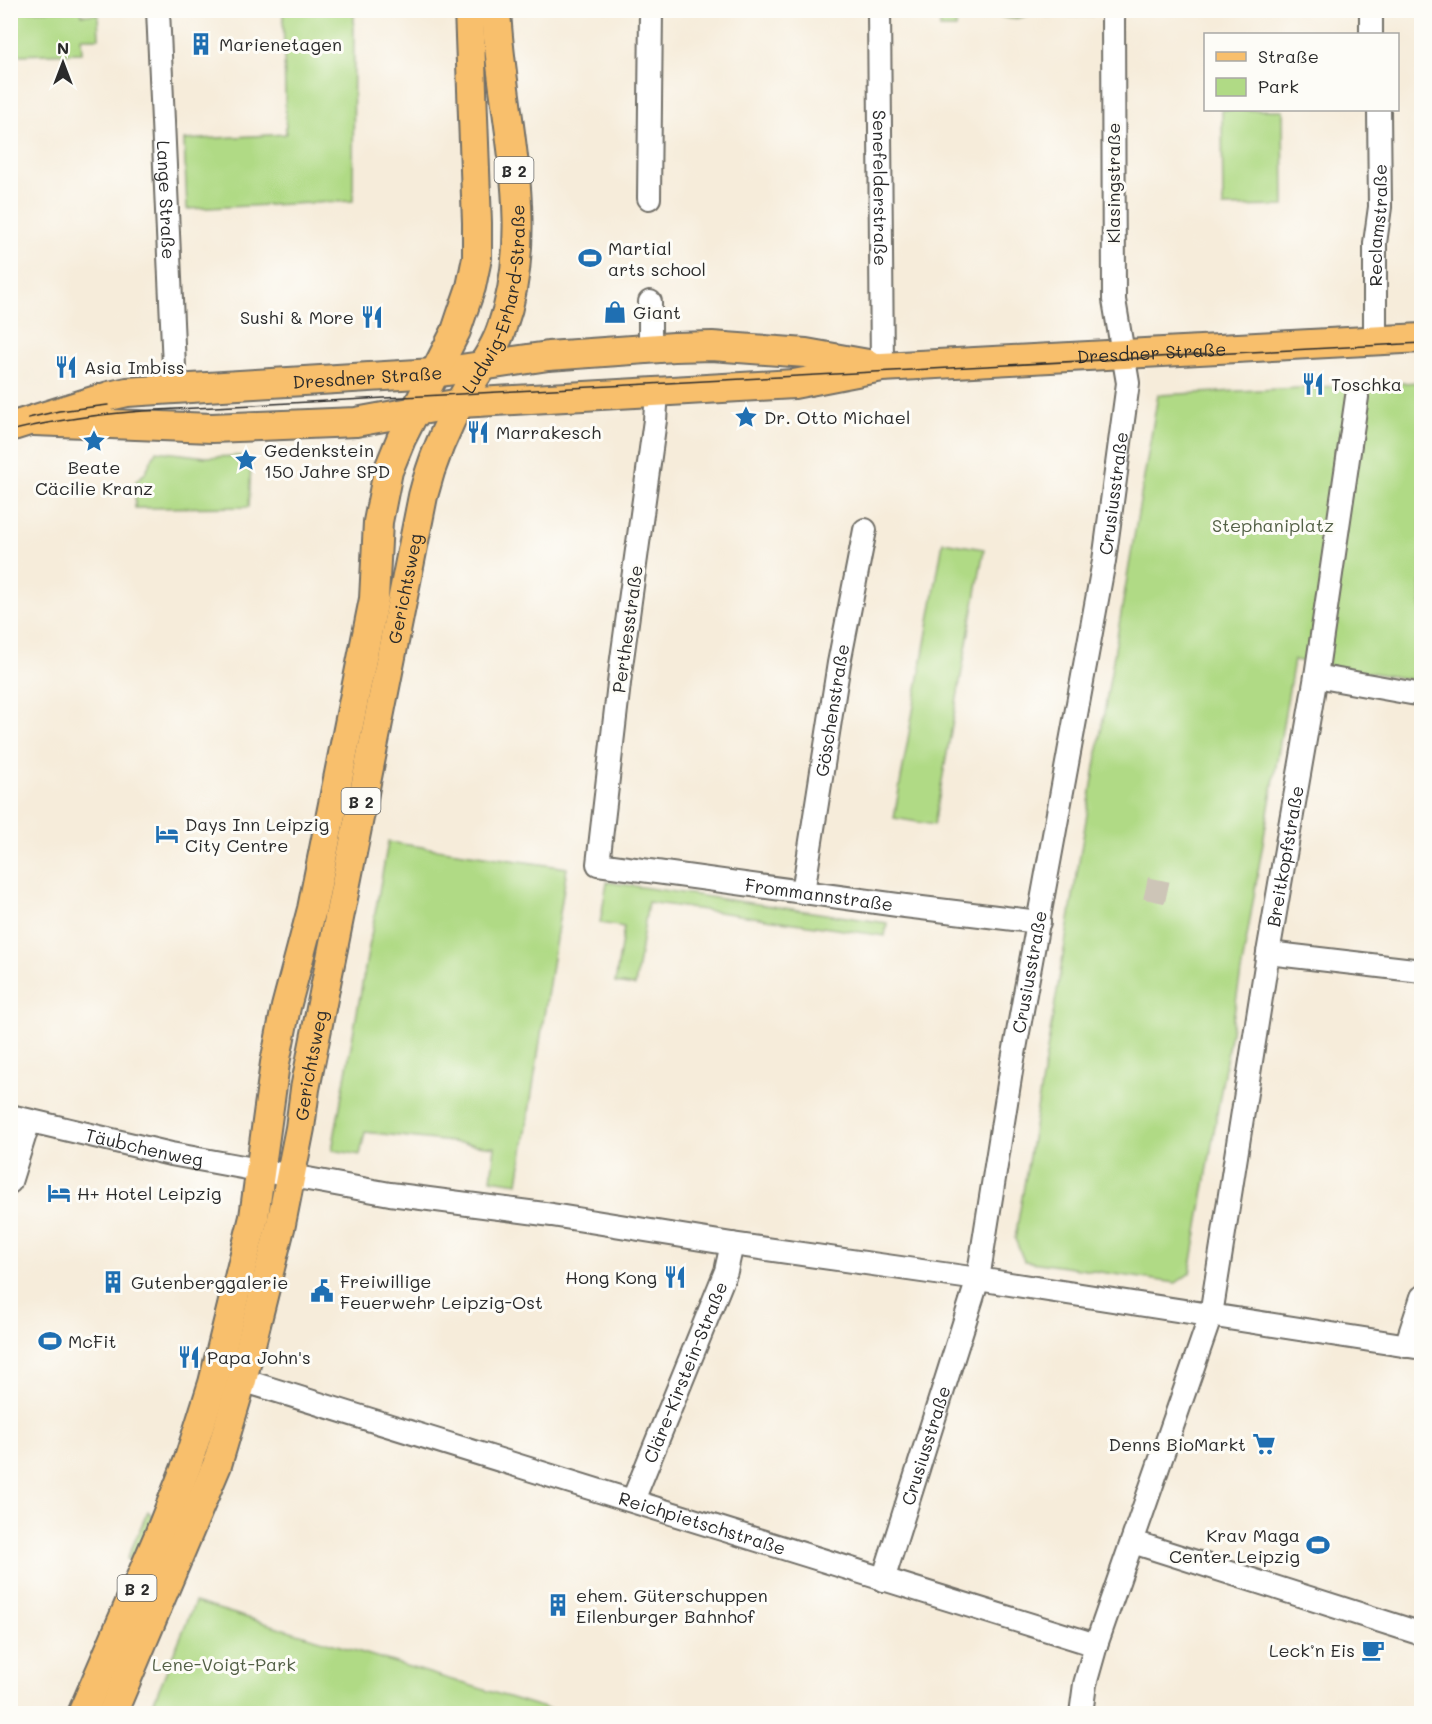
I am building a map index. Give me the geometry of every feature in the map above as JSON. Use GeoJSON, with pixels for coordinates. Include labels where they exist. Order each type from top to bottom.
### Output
{"type":"FeatureCollection","features":[{"type":"Feature","properties":{"kind":"main road","name":"Ludwig-Erhard-Straße"},"geometry":{"type":"LineString","coordinates":[[434,373],[461,316],[471,287],[477,258],[469,10]]}},
{"type":"Feature","properties":{"kind":"main road","name":"Ludwig-Erhard-Straße"},"geometry":{"type":"LineString","coordinates":[[460,404],[502,330],[512,295],[517,236],[515,174],[497,41],[496,10]]}},
{"type":"Feature","properties":{"kind":"main road","name":"Dresdner Straße"},"geometry":{"type":"LineString","coordinates":[[22,424],[84,422],[212,428],[356,422],[460,404],[794,384],[882,367],[1422,338]]}},
{"type":"Feature","properties":{"kind":"main road","name":"Dresdner Straße"},"geometry":{"type":"LineString","coordinates":[[22,424],[127,392],[434,373],[548,356],[712,346],[797,352],[882,367]]}},
{"type":"Feature","properties":{"kind":"main road","name":"B 2"},"geometry":{"type":"LineString","coordinates":[[414,412],[434,373]]}},
{"type":"Feature","properties":{"kind":"main road","name":"Gerichtsweg"},"geometry":{"type":"LineString","coordinates":[[112,1713],[218,1465],[242,1380],[291,1176],[305,1089],[423,496],[442,439],[460,404]]}},
{"type":"Feature","properties":{"kind":"main road","name":"Gerichtsweg"},"geometry":{"type":"LineString","coordinates":[[82,1713],[128,1610],[188,1462],[213,1383],[254,1217],[266,1123],[280,1041],[312,909],[374,599],[378,522],[388,471],[414,412]]}},
{"type":"Feature","properties":{"kind":"street","name":"Lange Straße"},"geometry":{"type":"LineString","coordinates":[[158,10],[175,389]]}},
{"type":"Feature","properties":{"kind":"street"},"geometry":{"type":"LineString","coordinates":[[649,198],[651,10]]}},
{"type":"Feature","properties":{"kind":"street","name":"Senefelderstraße"},"geometry":{"type":"LineString","coordinates":[[879,10],[882,367]]}},
{"type":"Feature","properties":{"kind":"street","name":"Klasingstraße"},"geometry":{"type":"LineString","coordinates":[[1113,10],[1114,300],[1123,354]]}},
{"type":"Feature","properties":{"kind":"street"},"geometry":{"type":"LineString","coordinates":[[1371,10],[1371,33]]}},
{"type":"Feature","properties":{"kind":"street","name":"Reclamstraße"},"geometry":{"type":"LineString","coordinates":[[1375,341],[1376,243],[1380,207],[1378,111]]}},
{"type":"Feature","properties":{"kind":"street"},"geometry":{"type":"LineString","coordinates":[[650,302],[650,350]]}},
{"type":"Feature","properties":{"kind":"street","name":"Crusiusstraße"},"geometry":{"type":"LineString","coordinates":[[883,1580],[978,1279],[1012,1065],[1104,561],[1128,383],[1123,354]]}},
{"type":"Feature","properties":{"kind":"street","name":"Perthesstraße"},"geometry":{"type":"LineString","coordinates":[[598,864],[657,393]]}},
{"type":"Feature","properties":{"kind":"street","name":"Breitkopfstraße"},"geometry":{"type":"LineString","coordinates":[[1096,1645],[1211,1315],[1268,953],[1316,676],[1357,397]]}},
{"type":"Feature","properties":{"kind":"street","name":"Göschenstraße"},"geometry":{"type":"LineString","coordinates":[[803,892],[839,663],[865,530]]}},
{"type":"Feature","properties":{"kind":"street"},"geometry":{"type":"LineString","coordinates":[[1316,676],[1422,695]]}},
{"type":"Feature","properties":{"kind":"street","name":"Frommannstraße"},"geometry":{"type":"LineString","coordinates":[[598,864],[1039,922]]}},
{"type":"Feature","properties":{"kind":"street"},"geometry":{"type":"LineString","coordinates":[[1268,953],[1422,971]]}},
{"type":"Feature","properties":{"kind":"street"},"geometry":{"type":"LineString","coordinates":[[10,1182],[20,1119]]}},
{"type":"Feature","properties":{"kind":"street","name":"Täubchenweg"},"geometry":{"type":"LineString","coordinates":[[20,1119],[171,1154],[390,1194],[552,1215],[1414,1347]]}},
{"type":"Feature","properties":{"kind":"street","name":"Cläre-Kirstein-Straße"},"geometry":{"type":"LineString","coordinates":[[633,1500],[726,1271],[732,1244]]}},
{"type":"Feature","properties":{"kind":"street"},"geometry":{"type":"LineString","coordinates":[[1414,1347],[1422,1297]]}},
{"type":"Feature","properties":{"kind":"street","name":"Reichpietschstraße"},"geometry":{"type":"LineString","coordinates":[[242,1380],[1096,1645]]}},
{"type":"Feature","properties":{"kind":"street"},"geometry":{"type":"LineString","coordinates":[[1133,1542],[1422,1634]]}},
{"type":"Feature","properties":{"kind":"street"},"geometry":{"type":"LineString","coordinates":[[1081,1713],[1085,1684],[1096,1645]]}},
{"type":"Feature","properties":{"kind":"green space"},"geometry":{"type":"Polygon","coordinates":[[[81,10],[82,15],[98,14],[99,38],[81,38],[82,53],[15,55],[15,65],[11,65],[11,11],[81,10]]]}},
{"type":"Feature","properties":{"kind":"green space"},"geometry":{"type":"Polygon","coordinates":[[[960,10],[1030,11],[1030,14],[1013,18],[1004,18],[996,14],[987,17],[976,15],[975,17],[960,17],[960,10]]]}},
{"type":"Feature","properties":{"kind":"green space"},"geometry":{"type":"Polygon","coordinates":[[[283,11],[354,11],[353,201],[187,209],[184,140],[286,134],[283,11]]]}},
{"type":"Feature","properties":{"kind":"green space"},"geometry":{"type":"Polygon","coordinates":[[[940,11],[956,11],[956,28],[940,28],[940,11]]]}},
{"type":"Feature","properties":{"kind":"green space"},"geometry":{"type":"Polygon","coordinates":[[[1043,11],[1091,11],[1092,16],[1047,16],[1047,13],[1043,11]]]}},
{"type":"Feature","properties":{"kind":"green space"},"geometry":{"type":"Polygon","coordinates":[[[1222,111],[1283,111],[1284,206],[1223,207],[1222,111]]]}},
{"type":"Feature","properties":{"kind":"green space","name":"Stephaniplatz"},"geometry":{"type":"Polygon","coordinates":[[[1421,382],[1421,681],[1294,660],[1190,1273],[1176,1283],[1024,1261],[1015,1239],[1158,395],[1421,382]]]}},
{"type":"Feature","properties":{"kind":"green space"},"geometry":{"type":"Polygon","coordinates":[[[156,451],[206,457],[241,456],[241,463],[251,462],[249,507],[135,508],[136,481],[145,473],[156,451]]]}},
{"type":"Feature","properties":{"kind":"green space"},"geometry":{"type":"Polygon","coordinates":[[[943,542],[984,549],[934,825],[894,818],[943,542]]]}},
{"type":"Feature","properties":{"kind":"green space"},"geometry":{"type":"Polygon","coordinates":[[[388,842],[567,868],[518,1183],[491,1179],[495,1147],[365,1132],[360,1155],[332,1150],[388,842]]]}},
{"type":"Feature","properties":{"kind":"green space"},"geometry":{"type":"Polygon","coordinates":[[[607,882],[887,923],[885,936],[648,902],[635,986],[615,983],[624,927],[600,923],[607,882]]]}},
{"type":"Feature","properties":{"kind":"green space"},"geometry":{"type":"Polygon","coordinates":[[[148,1511],[153,1517],[136,1559],[127,1559],[148,1511]]]}},
{"type":"Feature","properties":{"kind":"green space","name":"Lene-Voigt-Park"},"geometry":{"type":"Polygon","coordinates":[[[195,1602],[561,1713],[149,1713],[195,1602]]]}},
{"type":"Feature","properties":{"kind":"tunnel"},"geometry":{"type":"LineString","coordinates":[[1154,901],[1161,869]]}},
{"type":"Feature","properties":{"kind":"tram line"},"geometry":{"type":"LineString","coordinates":[[10,431],[84,417],[157,410],[1422,343]]}},
{"type":"Feature","properties":{"kind":"tram line"},"geometry":{"type":"LineString","coordinates":[[28,418],[59,411],[108,405]]}},
{"type":"Feature","properties":{"kind":"place","name":"Marienetagen"},"geometry":{"type":"Point","coordinates":[201,44]}},
{"type":"Feature","properties":{"kind":"place","name":"Martial arts school"},"geometry":{"type":"Point","coordinates":[590,258]}},
{"type":"Feature","properties":{"kind":"place","name":"Giant"},"geometry":{"type":"Point","coordinates":[615,312]}},
{"type":"Feature","properties":{"kind":"place","name":"Sushi & More"},"geometry":{"type":"Point","coordinates":[372,317]}},
{"type":"Feature","properties":{"kind":"place","name":"Asia Imbiss"},"geometry":{"type":"Point","coordinates":[66,367]}},
{"type":"Feature","properties":{"kind":"place","name":"Toschka"},"geometry":{"type":"Point","coordinates":[1313,384]}},
{"type":"Feature","properties":{"kind":"place","name":"Dr. Otto Michael"},"geometry":{"type":"Point","coordinates":[746,417]}},
{"type":"Feature","properties":{"kind":"place","name":"Marrakesch"},"geometry":{"type":"Point","coordinates":[478,432]}},
{"type":"Feature","properties":{"kind":"place","name":"Beate Cäcilie Kranz"},"geometry":{"type":"Point","coordinates":[94,441]}},
{"type":"Feature","properties":{"kind":"place","name":"Gedenkstein 150 Jahre SPD"},"geometry":{"type":"Point","coordinates":[246,460]}},
{"type":"Feature","properties":{"kind":"place","name":"Days Inn Leipzig City Centre"},"geometry":{"type":"Point","coordinates":[167,834]}},
{"type":"Feature","properties":{"kind":"place","name":"H+ Hotel Leipzig"},"geometry":{"type":"Point","coordinates":[59,1193]}},
{"type":"Feature","properties":{"kind":"place","name":"Hong Kong"},"geometry":{"type":"Point","coordinates":[675,1277]}},
{"type":"Feature","properties":{"kind":"place","name":"Gutenberggalerie"},"geometry":{"type":"Point","coordinates":[113,1282]}},
{"type":"Feature","properties":{"kind":"place","name":"Freiwillige Feuerwehr Leipzig-Ost"},"geometry":{"type":"Point","coordinates":[322,1291]}},
{"type":"Feature","properties":{"kind":"place","name":"McFit"},"geometry":{"type":"Point","coordinates":[50,1341]}},
{"type":"Feature","properties":{"kind":"place","name":"Papa John's"},"geometry":{"type":"Point","coordinates":[189,1357]}},
{"type":"Feature","properties":{"kind":"place","name":"Denns BioMarkt"},"geometry":{"type":"Point","coordinates":[1264,1444]}},
{"type":"Feature","properties":{"kind":"place","name":"Krav Maga Center Leipzig"},"geometry":{"type":"Point","coordinates":[1318,1545]}},
{"type":"Feature","properties":{"kind":"place","name":"ehem. Güterschuppen Eilenburger Bahnhof"},"geometry":{"type":"Point","coordinates":[558,1605]}},
{"type":"Feature","properties":{"kind":"place","name":"Leck’n Eis"},"geometry":{"type":"Point","coordinates":[1373,1650]}}]}
